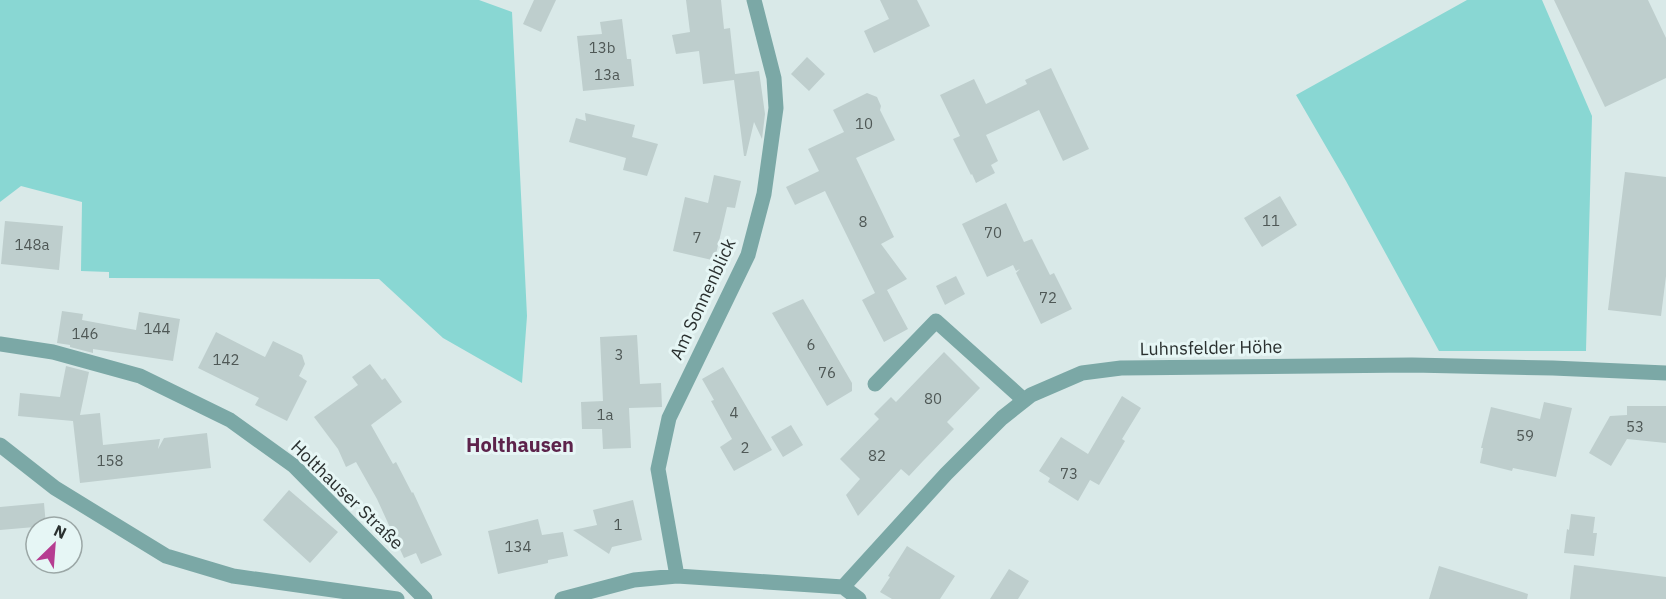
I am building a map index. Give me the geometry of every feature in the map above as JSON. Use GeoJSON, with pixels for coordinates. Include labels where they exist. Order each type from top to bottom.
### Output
{"type":"FeatureCollection","features":[{"type":"Feature","properties":{"kind":"street","name":"Am Sonnenblick"},"geometry":{"type":"LineString","coordinates":[[677,576],[658,469],[669,418],[748,255],[764,194],[776,108],[774,78],[754,0]]}},
{"type":"Feature","properties":{"kind":"street"},"geometry":{"type":"LineString","coordinates":[[875,384],[936,321],[1024,400]]}},
{"type":"Feature","properties":{"kind":"street","name":"Holthauser Straße"},"geometry":{"type":"LineString","coordinates":[[0,344],[53,352],[140,376],[230,420],[294,466],[425,599]]}},
{"type":"Feature","properties":{"kind":"street","name":"Luhnsfelder Höhe"},"geometry":{"type":"LineString","coordinates":[[843,587],[946,474],[1002,418],[1031,395],[1082,373],[1121,368],[1412,365],[1666,373]]}},
{"type":"Feature","properties":{"kind":"street"},"geometry":{"type":"LineString","coordinates":[[0,445],[55,488],[166,556],[233,576],[397,599]]}},
{"type":"Feature","properties":{"kind":"street"},"geometry":{"type":"LineString","coordinates":[[562,599],[634,580],[677,576],[843,587],[859,599]]}},
{"type":"Feature","properties":{"kind":"shaded area"},"geometry":{"type":"Polygon","coordinates":[[[0,0],[479,0],[512,12],[527,316],[522,383],[443,338],[379,279],[109,278],[109,272],[81,271],[82,202],[21,186],[0,202],[0,0]]]}},
{"type":"Feature","properties":{"kind":"shaded area"},"geometry":{"type":"Polygon","coordinates":[[[1467,0],[1542,0],[1592,116],[1586,351],[1439,351],[1296,95],[1467,0]]]}},
{"type":"Feature","properties":{"kind":"building"},"geometry":{"type":"Polygon","coordinates":[[[534,0],[556,0],[541,32],[523,24],[534,0]]]}},
{"type":"Feature","properties":{"kind":"building"},"geometry":{"type":"Polygon","coordinates":[[[686,0],[721,0],[724,29],[730,28],[735,74],[759,71],[765,114],[762,139],[754,122],[746,156],[744,156],[734,80],[703,84],[699,51],[676,54],[672,35],[690,32],[686,0]]]}},
{"type":"Feature","properties":{"kind":"building"},"geometry":{"type":"Polygon","coordinates":[[[880,0],[917,0],[930,26],[874,53],[864,31],[889,19],[880,0]]]}},
{"type":"Feature","properties":{"kind":"building"},"geometry":{"type":"Polygon","coordinates":[[[1554,0],[1648,0],[1666,38],[1666,78],[1605,107],[1554,0]]]}},
{"type":"Feature","properties":{"kind":"building"},"geometry":{"type":"Polygon","coordinates":[[[622,19],[627,59],[631,59],[634,86],[583,91],[577,36],[602,34],[600,22],[622,19]]]}},
{"type":"Feature","properties":{"kind":"building"},"geometry":{"type":"Polygon","coordinates":[[[807,57],[825,74],[809,91],[791,74],[807,57]]]}},
{"type":"Feature","properties":{"kind":"building"},"geometry":{"type":"Polygon","coordinates":[[[1051,68],[1089,149],[1063,161],[1039,110],[986,135],[998,161],[991,165],[995,173],[976,183],[953,139],[960,136],[940,95],[974,79],[986,104],[1027,84],[1025,80],[1051,68]]]}},
{"type":"Feature","properties":{"kind":"building"},"geometry":{"type":"Polygon","coordinates":[[[867,93],[877,97],[881,106],[880,110],[895,140],[856,158],[894,237],[881,244],[907,279],[887,290],[908,329],[884,342],[862,300],[875,293],[825,191],[795,205],[786,187],[819,171],[808,149],[844,132],[833,110],[867,93]]]}},
{"type":"Feature","properties":{"kind":"building"},"geometry":{"type":"Polygon","coordinates":[[[585,113],[635,125],[632,137],[658,144],[647,176],[623,170],[626,158],[569,142],[576,118],[586,121],[585,113]]]}},
{"type":"Feature","properties":{"kind":"building"},"geometry":{"type":"Polygon","coordinates":[[[1625,172],[1666,177],[1666,276],[1661,316],[1608,310],[1625,172]]]}},
{"type":"Feature","properties":{"kind":"building"},"geometry":{"type":"Polygon","coordinates":[[[714,175],[741,181],[735,208],[727,207],[716,254],[712,260],[673,251],[685,197],[708,203],[714,175]]]}},
{"type":"Feature","properties":{"kind":"building"},"geometry":{"type":"Polygon","coordinates":[[[1280,196],[1297,225],[1262,247],[1244,218],[1280,196]]]}},
{"type":"Feature","properties":{"kind":"building"},"geometry":{"type":"Polygon","coordinates":[[[1006,203],[1024,242],[1032,239],[1050,275],[1054,273],[1072,309],[1041,324],[1016,273],[1020,269],[1016,271],[1013,265],[987,277],[962,224],[1006,203]]]}},
{"type":"Feature","properties":{"kind":"building"},"geometry":{"type":"Polygon","coordinates":[[[5,221],[63,226],[59,270],[1,264],[5,221]]]}},
{"type":"Feature","properties":{"kind":"building"},"geometry":{"type":"Polygon","coordinates":[[[956,276],[965,294],[945,305],[936,286],[956,276]]]}},
{"type":"Feature","properties":{"kind":"building"},"geometry":{"type":"Polygon","coordinates":[[[803,299],[852,383],[852,391],[827,406],[772,313],[803,299]]]}},
{"type":"Feature","properties":{"kind":"building"},"geometry":{"type":"Polygon","coordinates":[[[62,311],[83,314],[82,320],[136,330],[139,312],[180,319],[173,361],[93,349],[93,353],[57,343],[62,311]]]}},
{"type":"Feature","properties":{"kind":"building"},"geometry":{"type":"Polygon","coordinates":[[[216,332],[265,357],[273,341],[302,355],[305,364],[299,376],[307,381],[287,421],[255,405],[259,398],[198,368],[216,332]]]}},
{"type":"Feature","properties":{"kind":"building"},"geometry":{"type":"Polygon","coordinates":[[[637,335],[640,384],[661,383],[662,407],[629,408],[631,448],[603,449],[602,429],[582,429],[581,402],[603,401],[600,337],[637,335]]]}},
{"type":"Feature","properties":{"kind":"building"},"geometry":{"type":"Polygon","coordinates":[[[944,352],[980,388],[947,422],[954,429],[909,476],[901,469],[858,516],[846,495],[860,479],[840,459],[879,419],[874,414],[891,397],[896,402],[944,352]]]}},
{"type":"Feature","properties":{"kind":"building"},"geometry":{"type":"Polygon","coordinates":[[[370,364],[382,380],[385,378],[402,402],[371,425],[393,464],[396,462],[413,492],[442,555],[421,564],[416,553],[404,558],[377,499],[356,462],[346,467],[338,449],[314,417],[358,385],[352,377],[370,364]]]}},
{"type":"Feature","properties":{"kind":"building"},"geometry":{"type":"Polygon","coordinates":[[[66,366],[89,372],[80,415],[100,413],[103,445],[160,439],[158,449],[164,438],[207,433],[211,468],[80,483],[73,421],[18,416],[20,393],[60,397],[66,366]]]}},
{"type":"Feature","properties":{"kind":"building"},"geometry":{"type":"Polygon","coordinates":[[[723,367],[772,450],[734,471],[720,447],[732,439],[702,379],[723,367]]]}},
{"type":"Feature","properties":{"kind":"building"},"geometry":{"type":"Polygon","coordinates":[[[1122,396],[1141,408],[1122,439],[1125,441],[1099,485],[1090,480],[1078,501],[1048,482],[1050,478],[1039,471],[1061,437],[1088,454],[1122,396]]]}},
{"type":"Feature","properties":{"kind":"building"},"geometry":{"type":"Polygon","coordinates":[[[1544,402],[1572,408],[1556,477],[1513,468],[1512,471],[1480,463],[1483,448],[1481,448],[1491,407],[1540,419],[1544,402]]]}},
{"type":"Feature","properties":{"kind":"building"},"geometry":{"type":"Polygon","coordinates":[[[1627,406],[1666,406],[1666,443],[1627,439],[1611,466],[1589,453],[1610,416],[1627,415],[1627,406]]]}},
{"type":"Feature","properties":{"kind":"building"},"geometry":{"type":"Polygon","coordinates":[[[791,425],[803,445],[783,457],[771,437],[791,425]]]}},
{"type":"Feature","properties":{"kind":"building"},"geometry":{"type":"Polygon","coordinates":[[[289,490],[338,532],[310,563],[263,520],[289,490]]]}},
{"type":"Feature","properties":{"kind":"building"},"geometry":{"type":"Polygon","coordinates":[[[633,500],[642,540],[612,547],[609,554],[573,530],[597,525],[593,510],[633,500]]]}},
{"type":"Feature","properties":{"kind":"building"},"geometry":{"type":"Polygon","coordinates":[[[44,503],[45,515],[24,515],[24,528],[0,530],[0,507],[44,503]]]}},
{"type":"Feature","properties":{"kind":"building"},"geometry":{"type":"Polygon","coordinates":[[[1571,514],[1595,517],[1593,533],[1597,533],[1594,556],[1564,553],[1571,514]]]}},
{"type":"Feature","properties":{"kind":"building"},"geometry":{"type":"Polygon","coordinates":[[[538,519],[542,535],[563,532],[568,556],[498,574],[488,531],[538,519]]]}},
{"type":"Feature","properties":{"kind":"building"},"geometry":{"type":"Polygon","coordinates":[[[907,546],[955,576],[940,599],[892,599],[880,592],[907,546]]]}},
{"type":"Feature","properties":{"kind":"building"},"geometry":{"type":"Polygon","coordinates":[[[1574,565],[1666,577],[1666,599],[1570,599],[1574,565]]]}},
{"type":"Feature","properties":{"kind":"building"},"geometry":{"type":"Polygon","coordinates":[[[1439,566],[1528,594],[1527,599],[1429,599],[1439,566]]]}},
{"type":"Feature","properties":{"kind":"building"},"geometry":{"type":"Polygon","coordinates":[[[1009,569],[1029,581],[1018,599],[990,599],[1009,569]]]}},
{"type":"Feature","properties":{"kind":"district","name":"Holthausen"},"geometry":{"type":"Point","coordinates":[520,445]}}]}
